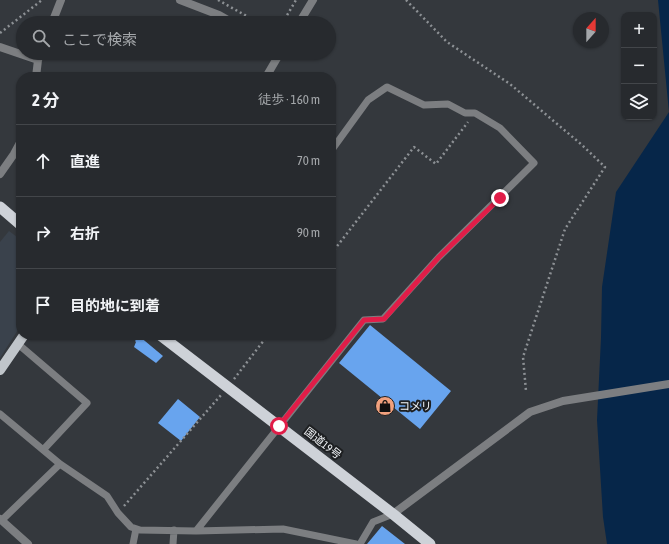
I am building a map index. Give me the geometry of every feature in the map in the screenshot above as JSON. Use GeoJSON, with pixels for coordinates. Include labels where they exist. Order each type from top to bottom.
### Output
{"type":"FeatureCollection","features":[{"type":"Feature","properties":{"kind":"highway"},"geometry":{"type":"LineString","coordinates":[[2,213],[16,222]]}},
{"type":"Feature","properties":{"kind":"highway","name":"国道19号"},"geometry":{"type":"LineString","coordinates":[[167,340],[430,544]]}},
{"type":"Feature","properties":{"kind":"main road"},"geometry":{"type":"LineString","coordinates":[[0,370],[20,340]]}},
{"type":"Feature","properties":{"kind":"street"},"geometry":{"type":"LineString","coordinates":[[55,16],[61,0]]}},
{"type":"Feature","properties":{"kind":"street"},"geometry":{"type":"LineString","coordinates":[[180,0],[221,16]]}},
{"type":"Feature","properties":{"kind":"street"},"geometry":{"type":"LineString","coordinates":[[303,16],[313,0]]}},
{"type":"Feature","properties":{"kind":"street"},"geometry":{"type":"LineString","coordinates":[[0,47],[16,51]]}},
{"type":"Feature","properties":{"kind":"street"},"geometry":{"type":"LineString","coordinates":[[37,72],[39,60]]}},
{"type":"Feature","properties":{"kind":"street"},"geometry":{"type":"LineString","coordinates":[[269,72],[276,60]]}},
{"type":"Feature","properties":{"kind":"street"},"geometry":{"type":"LineString","coordinates":[[0,174],[16,150]]}},
{"type":"Feature","properties":{"kind":"street"},"geometry":{"type":"LineString","coordinates":[[393,514],[530,412],[563,401],[669,384]]}},
{"type":"Feature","properties":{"kind":"street"},"geometry":{"type":"LineString","coordinates":[[1,520],[28,544]]}},
{"type":"Feature","properties":{"kind":"lane"},"geometry":{"type":"LineString","coordinates":[[196,531],[364,320],[384,319],[439,257],[534,163],[500,128],[475,114],[465,113],[448,104],[424,105],[386,87],[368,100],[336,144]]}},
{"type":"Feature","properties":{"kind":"lane"},"geometry":{"type":"LineString","coordinates":[[22,340],[87,403],[43,450]]}},
{"type":"Feature","properties":{"kind":"lane"},"geometry":{"type":"LineString","coordinates":[[0,414],[60,464],[107,496],[118,513],[131,527],[196,531],[283,529],[356,544]]}},
{"type":"Feature","properties":{"kind":"lane"},"geometry":{"type":"LineString","coordinates":[[1,520],[60,464]]}},
{"type":"Feature","properties":{"kind":"lane"},"geometry":{"type":"LineString","coordinates":[[360,544],[373,522],[393,514]]}},
{"type":"Feature","properties":{"kind":"lane"},"geometry":{"type":"LineString","coordinates":[[133,544],[136,528]]}},
{"type":"Feature","properties":{"kind":"lane"},"geometry":{"type":"LineString","coordinates":[[173,544],[174,530]]}},
{"type":"Feature","properties":{"kind":"path"},"geometry":{"type":"LineString","coordinates":[[22,16],[42,0]]}},
{"type":"Feature","properties":{"kind":"path"},"geometry":{"type":"LineString","coordinates":[[218,0],[247,16]]}},
{"type":"Feature","properties":{"kind":"path"},"geometry":{"type":"LineString","coordinates":[[287,16],[296,0]]}},
{"type":"Feature","properties":{"kind":"path"},"geometry":{"type":"LineString","coordinates":[[0,33],[16,20]]}},
{"type":"Feature","properties":{"kind":"path"},"geometry":{"type":"LineString","coordinates":[[336,248],[414,147],[436,164],[475,114]]}},
{"type":"Feature","properties":{"kind":"path"},"geometry":{"type":"LineString","coordinates":[[118,513],[228,386],[264,340]]}},
{"type":"Feature","properties":{"kind":"shaded area"},"geometry":{"type":"Polygon","coordinates":[[[9,231],[16,236],[16,333],[0,358],[0,242],[9,231]]]}},
{"type":"Feature","properties":{"kind":"water"},"geometry":{"type":"Polygon","coordinates":[[[658,0],[669,0],[669,112],[658,0]]]}},
{"type":"Feature","properties":{"kind":"water"},"geometry":{"type":"Polygon","coordinates":[[[669,112],[669,544],[607,544],[603,517],[597,420],[602,287],[616,192],[669,112]]]}},
{"type":"Feature","properties":{"kind":"building"},"geometry":{"type":"Polygon","coordinates":[[[370,325],[451,391],[420,429],[339,363],[370,325]]]}},
{"type":"Feature","properties":{"kind":"building"},"geometry":{"type":"Polygon","coordinates":[[[144,340],[163,356],[156,363],[134,347],[135,341],[144,340]]]}},
{"type":"Feature","properties":{"kind":"building"},"geometry":{"type":"Polygon","coordinates":[[[178,399],[200,417],[181,441],[158,423],[178,399]]]}},
{"type":"Feature","properties":{"kind":"building"},"geometry":{"type":"Polygon","coordinates":[[[382,526],[405,544],[367,544],[382,526]]]}},
{"type":"Feature","properties":{"kind":"place","name":"コメリ"},"geometry":{"type":"Point","coordinates":[385,406]}},
{"type":"Feature","properties":{"kind":"route"},"geometry":{"type":"LineString","coordinates":[[279,426],[364,320],[384,319],[439,257],[500,198]]}}]}
